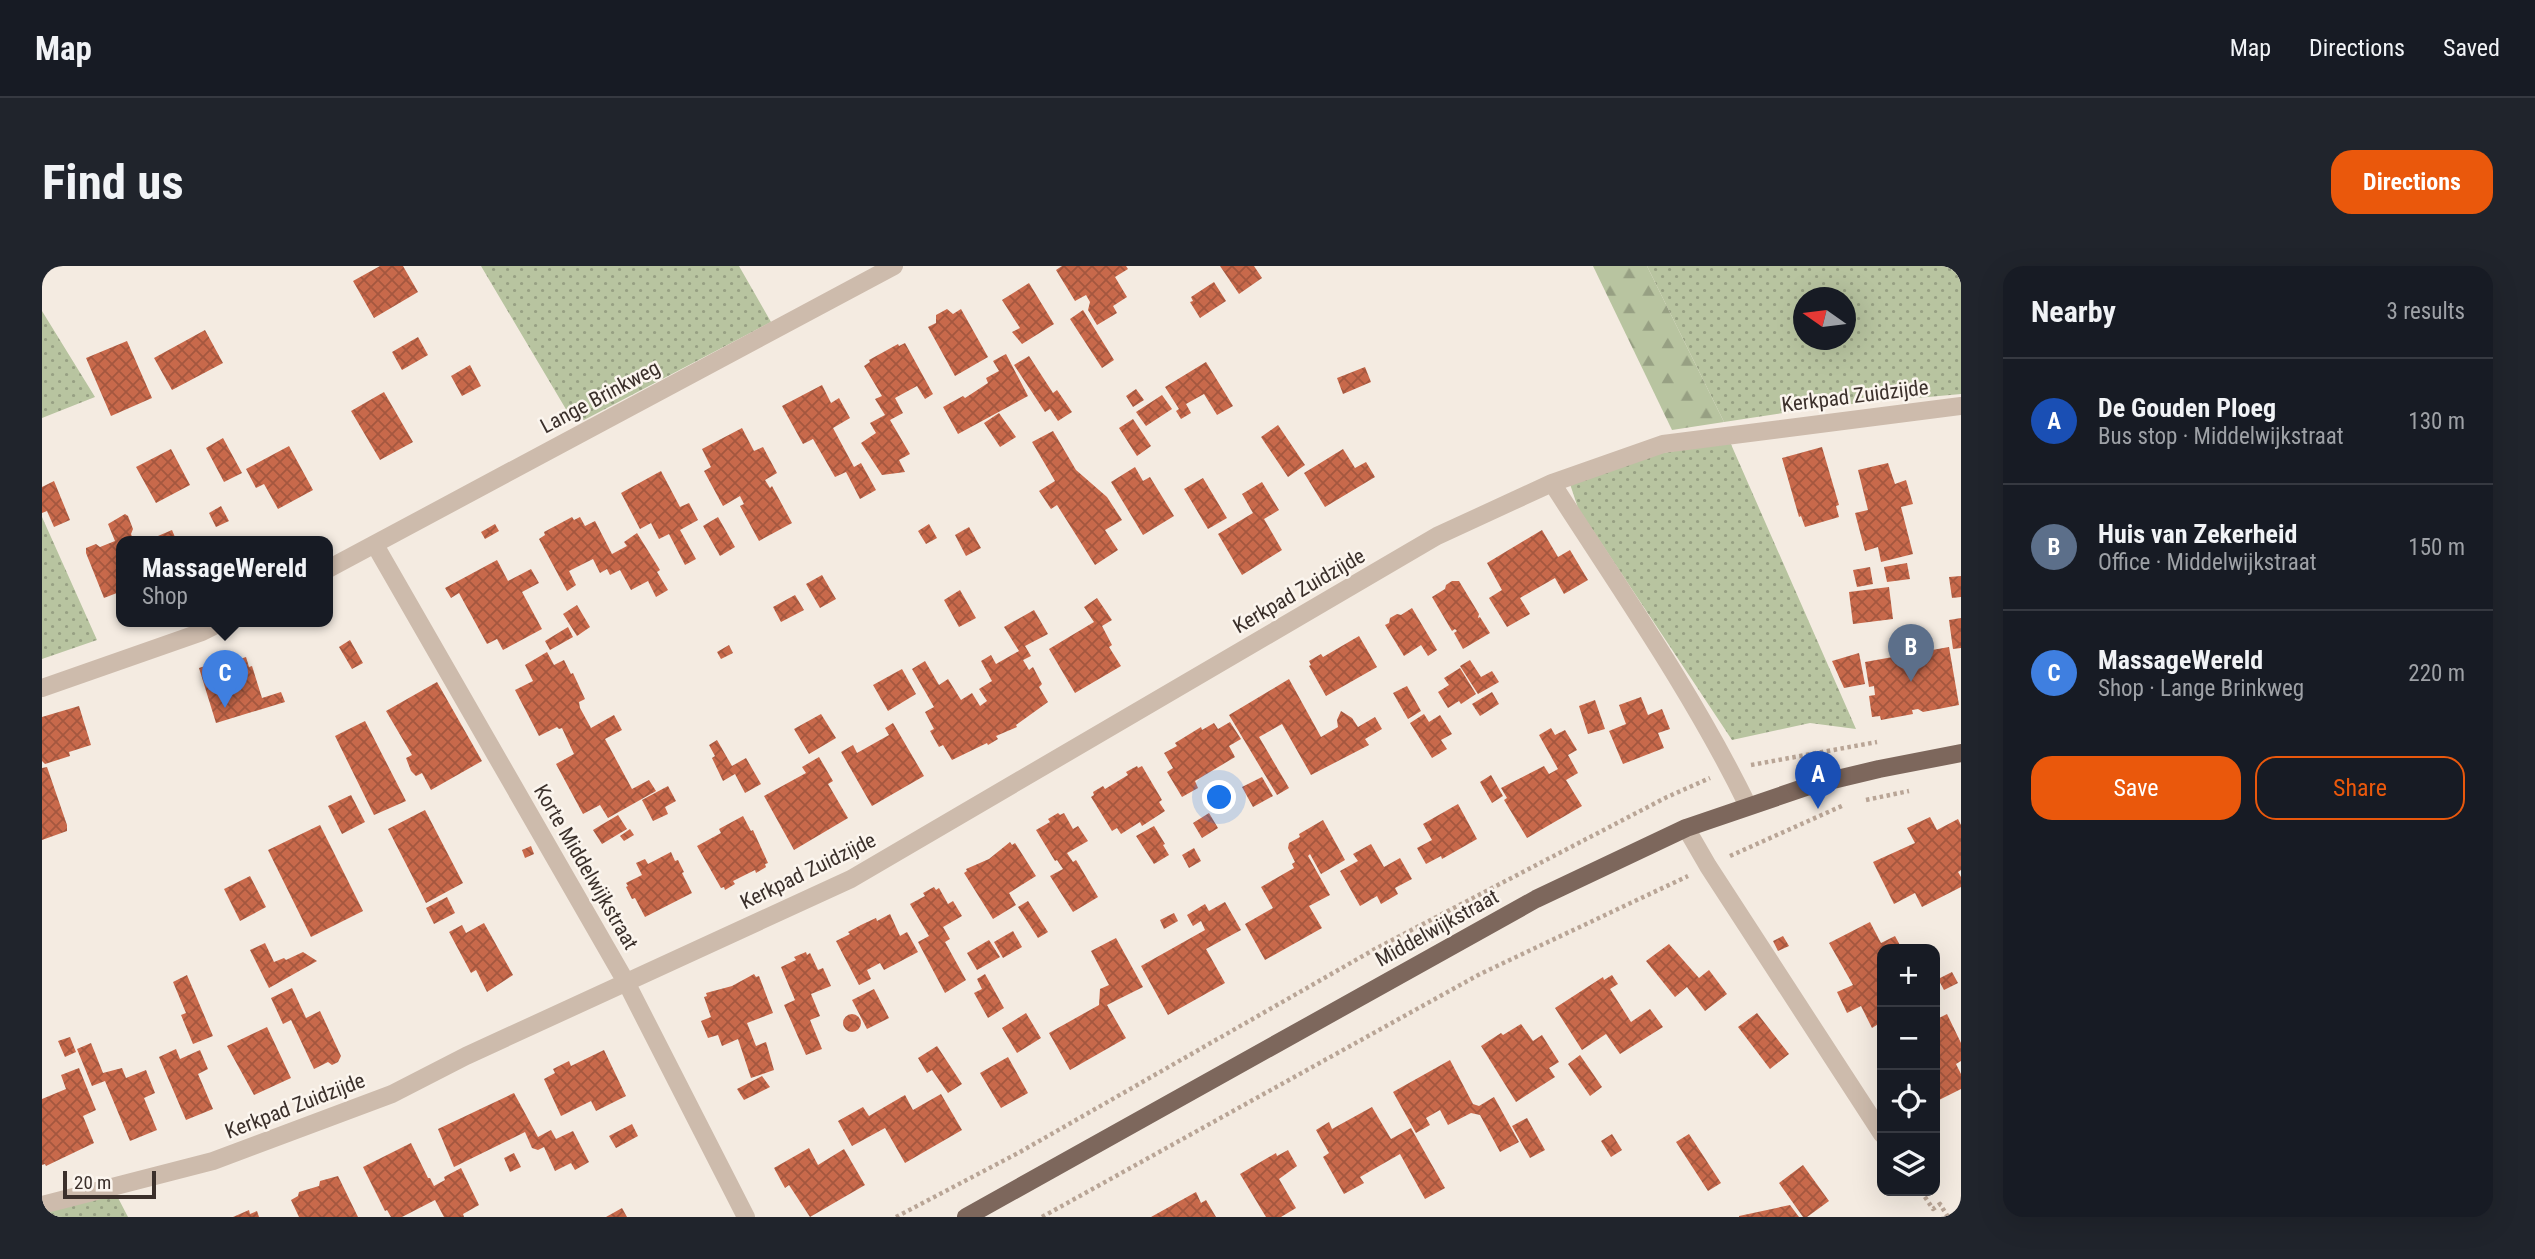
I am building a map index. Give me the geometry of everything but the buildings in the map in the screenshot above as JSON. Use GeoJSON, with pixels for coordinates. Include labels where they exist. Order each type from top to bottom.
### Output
{"type":"FeatureCollection","features":[{"type":"Feature","properties":{"kind":"main road","name":"Middelwijkstraat"},"geometry":{"type":"LineString","coordinates":[[966,1217],[1536,898],[1686,828],[1812,785],[1961,754]]}},
{"type":"Feature","properties":{"kind":"street","name":"Lange Brinkweg"},"geometry":{"type":"LineString","coordinates":[[333,566],[894,266]]}},
{"type":"Feature","properties":{"kind":"street","name":"Kerkpad Zuidzijde"},"geometry":{"type":"LineString","coordinates":[[42,1205],[213,1161],[392,1094],[466,1056],[851,879],[1437,536],[1552,484],[1663,444],[1961,406]]}},
{"type":"Feature","properties":{"kind":"street"},"geometry":{"type":"LineString","coordinates":[[1552,484],[1669,664],[1730,769],[1748,806]]}},
{"type":"Feature","properties":{"kind":"street","name":"Korte Middelwijkstraat"},"geometry":{"type":"LineString","coordinates":[[375,545],[626,982],[746,1217]]}},
{"type":"Feature","properties":{"kind":"street"},"geometry":{"type":"LineString","coordinates":[[42,688],[212,627]]}},
{"type":"Feature","properties":{"kind":"street"},"geometry":{"type":"LineString","coordinates":[[1686,828],[1881,1133]]}},
{"type":"Feature","properties":{"kind":"path"},"geometry":{"type":"LineString","coordinates":[[1042,1217],[1480,974],[1844,805],[1910,791]]}},
{"type":"Feature","properties":{"kind":"path"},"geometry":{"type":"LineString","coordinates":[[1924,1196],[1933,1209],[1940,1205],[1948,1217]]}},
{"type":"Feature","properties":{"kind":"green space"},"geometry":{"type":"Polygon","coordinates":[[[481,266],[739,266],[771,322],[584,420],[567,411],[481,266]]]}},
{"type":"Feature","properties":{"kind":"green space"},"geometry":{"type":"Polygon","coordinates":[[[1593,266],[1647,266],[1724,422],[1672,430],[1593,266]]]}},
{"type":"Feature","properties":{"kind":"green space"},"geometry":{"type":"Polygon","coordinates":[[[1647,266],[1961,266],[1961,394],[1829,406],[1724,422],[1647,266]]]}},
{"type":"Feature","properties":{"kind":"green space"},"geometry":{"type":"Polygon","coordinates":[[[42,311],[95,397],[42,418],[42,311]]]}},
{"type":"Feature","properties":{"kind":"green space"},"geometry":{"type":"Polygon","coordinates":[[[1730,442],[1856,729],[1810,723],[1732,740],[1578,508],[1570,484],[1662,453],[1730,442]]]}},
{"type":"Feature","properties":{"kind":"green space"},"geometry":{"type":"Polygon","coordinates":[[[42,517],[97,640],[42,659],[42,517]]]}},
{"type":"Feature","properties":{"kind":"green space"},"geometry":{"type":"Polygon","coordinates":[[[115,1192],[128,1217],[42,1217],[42,1210],[115,1192]]]}},
{"type":"Feature","properties":{"kind":"place","name":"Huis van Zekerheid"},"geometry":{"type":"Point","coordinates":[1911,682]}},
{"type":"Feature","properties":{"kind":"place","name":"MassageWereld"},"geometry":{"type":"Point","coordinates":[225,708]}},
{"type":"Feature","properties":{"kind":"place","name":"De Gouden Ploeg"},"geometry":{"type":"Point","coordinates":[1818,809]}}]}
